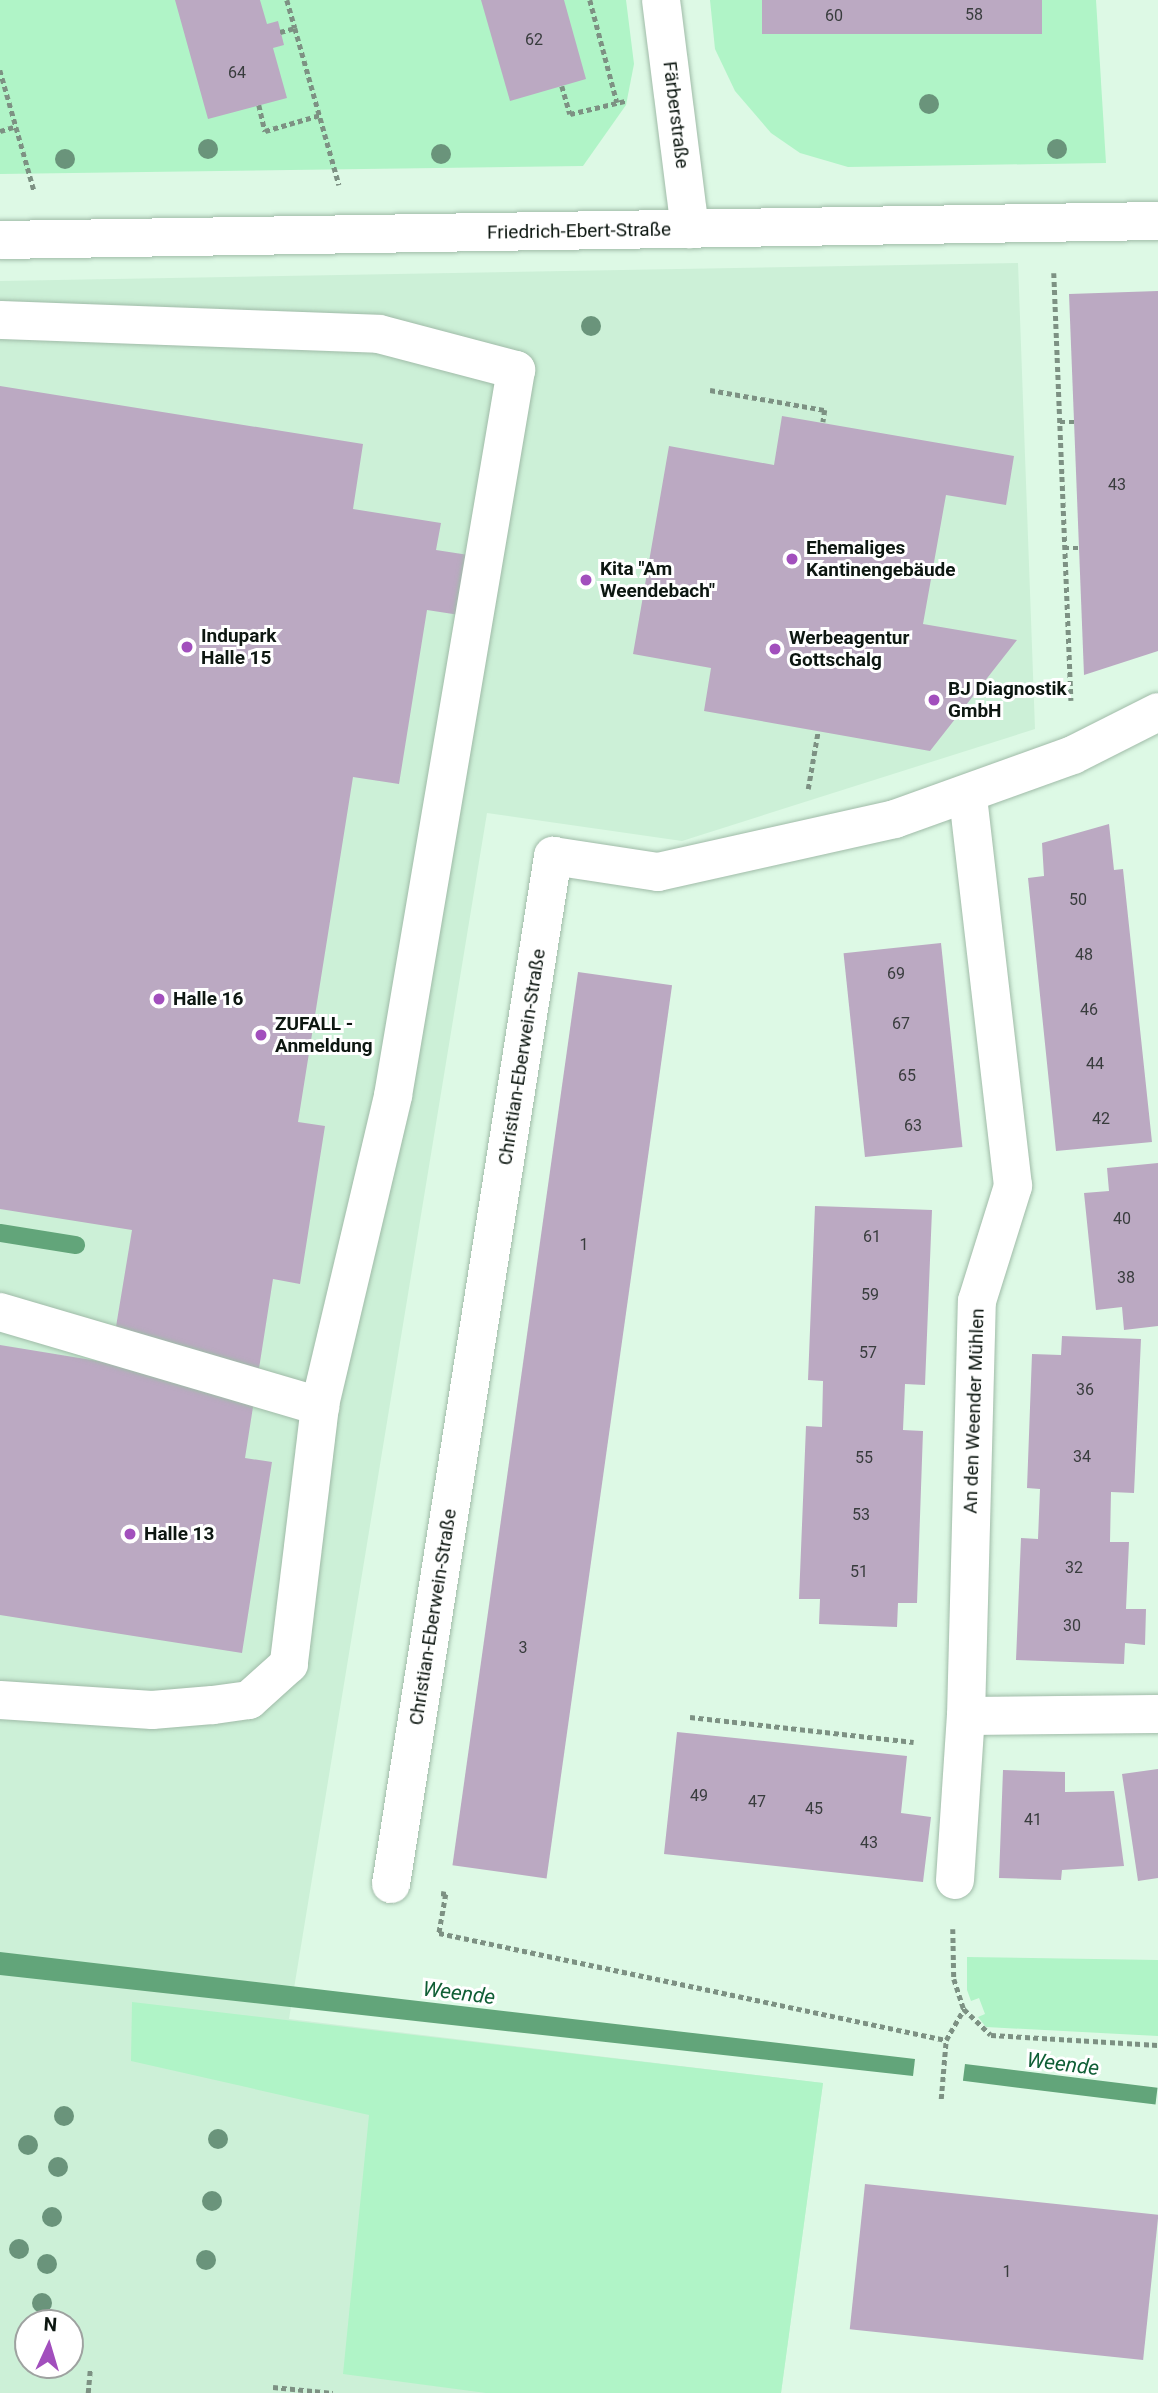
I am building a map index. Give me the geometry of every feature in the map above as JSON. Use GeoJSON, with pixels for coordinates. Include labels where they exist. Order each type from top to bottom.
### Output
{"type":"FeatureCollection","features":[{"type":"Feature","properties":{"kind":"street","name":"Färberstraße"},"geometry":{"type":"LineString","coordinates":[[662,0],[690,229]]}},
{"type":"Feature","properties":{"kind":"street","name":"Friedrich-Ebert-Straße"},"geometry":{"type":"LineString","coordinates":[[0,240],[1158,220]]}},
{"type":"Feature","properties":{"kind":"street"},"geometry":{"type":"LineString","coordinates":[[0,320],[379,334],[516,370],[393,1096],[320,1406],[289,1664],[249,1700],[212,1705],[152,1710],[0,1700]]}},
{"type":"Feature","properties":{"kind":"street","name":"Christian-Eberwein-Straße"},"geometry":{"type":"LineString","coordinates":[[391,1884],[554,856],[658,872],[968,796],[1073,755],[1158,712]]}},
{"type":"Feature","properties":{"kind":"street","name":"An den Weender Mühlen"},"geometry":{"type":"LineString","coordinates":[[955,1880],[965,1731],[977,1301],[1013,1186],[968,796]]}},
{"type":"Feature","properties":{"kind":"street"},"geometry":{"type":"LineString","coordinates":[[0,1312],[320,1406]]}},
{"type":"Feature","properties":{"kind":"street"},"geometry":{"type":"LineString","coordinates":[[965,1731],[1158,1714]]}},
{"type":"Feature","properties":{"kind":"path"},"geometry":{"type":"LineString","coordinates":[[287,0],[353,234]]}},
{"type":"Feature","properties":{"kind":"path"},"geometry":{"type":"LineString","coordinates":[[590,0],[618,103]]}},
{"type":"Feature","properties":{"kind":"path"},"geometry":{"type":"LineString","coordinates":[[280,32],[295,28]]}},
{"type":"Feature","properties":{"kind":"path"},"geometry":{"type":"LineString","coordinates":[[0,70],[48,239]]}},
{"type":"Feature","properties":{"kind":"path"},"geometry":{"type":"LineString","coordinates":[[562,86],[570,114],[673,89]]}},
{"type":"Feature","properties":{"kind":"path"},"geometry":{"type":"LineString","coordinates":[[259,105],[265,131],[320,115]]}},
{"type":"Feature","properties":{"kind":"path"},"geometry":{"type":"LineString","coordinates":[[0,131],[16,127]]}},
{"type":"Feature","properties":{"kind":"path"},"geometry":{"type":"LineString","coordinates":[[1052,223],[1073,755]]}},
{"type":"Feature","properties":{"kind":"path"},"geometry":{"type":"LineString","coordinates":[[710,390],[825,410],[822,422]]}},
{"type":"Feature","properties":{"kind":"path"},"geometry":{"type":"LineString","coordinates":[[1059,422],[1074,422]]}},
{"type":"Feature","properties":{"kind":"path"},"geometry":{"type":"LineString","coordinates":[[1064,548],[1079,548]]}},
{"type":"Feature","properties":{"kind":"path"},"geometry":{"type":"LineString","coordinates":[[809,784],[818,731]]}},
{"type":"Feature","properties":{"kind":"path"},"geometry":{"type":"LineString","coordinates":[[690,1717],[965,1731]]}},
{"type":"Feature","properties":{"kind":"path"},"geometry":{"type":"LineString","coordinates":[[955,1880],[954,1979],[964,2008],[991,2035],[1158,2045]]}},
{"type":"Feature","properties":{"kind":"path"},"geometry":{"type":"LineString","coordinates":[[439,1933],[946,2040]]}},
{"type":"Feature","properties":{"kind":"path"},"geometry":{"type":"LineString","coordinates":[[941,2099],[946,2040],[964,2008]]}},
{"type":"Feature","properties":{"kind":"path"},"geometry":{"type":"LineString","coordinates":[[88,2393],[90,2369]]}},
{"type":"Feature","properties":{"kind":"path"},"geometry":{"type":"LineString","coordinates":[[273,2387],[333,2393]]}},
{"type":"Feature","properties":{"kind":"shaded area"},"geometry":{"type":"Polygon","coordinates":[[[0,0],[626,0],[634,64],[626,105],[583,166],[0,174],[0,0]]]}},
{"type":"Feature","properties":{"kind":"shaded area"},"geometry":{"type":"Polygon","coordinates":[[[710,0],[1096,0],[1106,163],[848,167],[800,153],[771,133],[735,91],[715,49],[710,0]]]}},
{"type":"Feature","properties":{"kind":"shaded area"},"geometry":{"type":"Polygon","coordinates":[[[1018,263],[1035,729],[682,841],[487,813],[289,2019],[823,2083],[781,2393],[0,2393],[0,281],[1018,263]]]}},
{"type":"Feature","properties":{"kind":"shaded area"},"geometry":{"type":"Polygon","coordinates":[[[0,1952],[915,2059],[913,2076],[0,1975],[0,1952]]]}},
{"type":"Feature","properties":{"kind":"shaded area"},"geometry":{"type":"Polygon","coordinates":[[[967,1957],[1158,1960],[1158,2036],[986,2027],[978,2017],[985,2014],[979,1998],[971,2001],[967,1990],[967,1957]]]}},
{"type":"Feature","properties":{"kind":"shaded area"},"geometry":{"type":"Polygon","coordinates":[[[132,2002],[823,2083],[781,2393],[486,2393],[343,2374],[369,2115],[131,2061],[132,2002]]]}},
{"type":"Feature","properties":{"kind":"shaded area"},"geometry":{"type":"Polygon","coordinates":[[[965,2064],[1158,2088],[1155,2105],[963,2081],[965,2064]]]}},
{"type":"Feature","properties":{"kind":"building"},"geometry":{"type":"Polygon","coordinates":[[[175,0],[260,0],[267,24],[278,21],[284,45],[273,48],[287,98],[208,119],[175,0]]]}},
{"type":"Feature","properties":{"kind":"building"},"geometry":{"type":"Polygon","coordinates":[[[481,0],[564,0],[586,79],[510,101],[481,0]]]}},
{"type":"Feature","properties":{"kind":"building"},"geometry":{"type":"Polygon","coordinates":[[[762,0],[1042,0],[1042,34],[762,34],[762,0]]]}},
{"type":"Feature","properties":{"kind":"building"},"geometry":{"type":"Polygon","coordinates":[[[1158,291],[1158,651],[1084,675],[1069,294],[1158,291]]]}},
{"type":"Feature","properties":{"kind":"building"},"geometry":{"type":"Polygon","coordinates":[[[0,386],[363,444],[353,509],[441,523],[436,550],[475,556],[466,616],[427,610],[399,784],[353,777],[298,1122],[325,1126],[300,1284],[273,1279],[245,1458],[272,1462],[242,1653],[0,1615],[0,1345],[110,1363],[132,1230],[0,1209],[0,386]]]}},
{"type":"Feature","properties":{"kind":"building","name":"Ehemaliges Kantinengebäude"},"geometry":{"type":"Polygon","coordinates":[[[782,416],[1014,456],[1006,505],[946,495],[923,624],[1017,640],[930,751],[704,711],[711,668],[633,654],[669,446],[774,465],[782,416]]]}},
{"type":"Feature","properties":{"kind":"building"},"geometry":{"type":"Polygon","coordinates":[[[1109,824],[1114,870],[1123,869],[1152,1142],[1056,1151],[1028,878],[1044,876],[1042,843],[1109,824]]]}},
{"type":"Feature","properties":{"kind":"building"},"geometry":{"type":"Polygon","coordinates":[[[941,943],[962,1147],[865,1157],[844,953],[941,943]]]}},
{"type":"Feature","properties":{"kind":"building"},"geometry":{"type":"Polygon","coordinates":[[[578,972],[672,985],[547,1878],[452,1865],[578,972]]]}},
{"type":"Feature","properties":{"kind":"building"},"geometry":{"type":"Polygon","coordinates":[[[1158,1163],[1158,1326],[1124,1330],[1122,1307],[1096,1310],[1084,1193],[1109,1191],[1107,1168],[1158,1163]]]}},
{"type":"Feature","properties":{"kind":"building"},"geometry":{"type":"Polygon","coordinates":[[[815,1206],[932,1210],[925,1385],[905,1384],[903,1430],[923,1431],[917,1603],[898,1603],[897,1627],[819,1624],[820,1599],[799,1599],[806,1426],[822,1427],[823,1381],[808,1380],[815,1206]]]}},
{"type":"Feature","properties":{"kind":"building"},"geometry":{"type":"Polygon","coordinates":[[[1062,1336],[1141,1339],[1134,1493],[1111,1492],[1110,1542],[1129,1542],[1126,1609],[1146,1609],[1145,1645],[1125,1643],[1124,1664],[1016,1660],[1021,1538],[1038,1539],[1040,1489],[1027,1488],[1032,1354],[1061,1355],[1062,1336]]]}},
{"type":"Feature","properties":{"kind":"building"},"geometry":{"type":"Polygon","coordinates":[[[677,1732],[907,1756],[901,1813],[931,1817],[923,1882],[664,1854],[677,1732]]]}},
{"type":"Feature","properties":{"kind":"building"},"geometry":{"type":"Polygon","coordinates":[[[1158,1769],[1158,1878],[1138,1881],[1122,1774],[1158,1769]]]}},
{"type":"Feature","properties":{"kind":"building"},"geometry":{"type":"Polygon","coordinates":[[[1003,1770],[1065,1772],[1065,1792],[1114,1791],[1124,1866],[1062,1870],[1061,1880],[999,1878],[1003,1770]]]}},
{"type":"Feature","properties":{"kind":"building"},"geometry":{"type":"Polygon","coordinates":[[[865,2184],[1158,2215],[1143,2360],[850,2329],[865,2184]]]}},
{"type":"Feature","properties":{"kind":"waterway"},"geometry":{"type":"LineString","coordinates":[[0,1233],[76,1245]]}},
{"type":"Feature","properties":{"kind":"place","name":"Ehemaliges Kantinengebäude"},"geometry":{"type":"Point","coordinates":[792,559]}},
{"type":"Feature","properties":{"kind":"place","name":"Kita \"Am Weendebach\""},"geometry":{"type":"Point","coordinates":[586,580]}},
{"type":"Feature","properties":{"kind":"place","name":"Indupark Halle 15"},"geometry":{"type":"Point","coordinates":[187,647]}},
{"type":"Feature","properties":{"kind":"place","name":"Werbeagentur Gottschalg"},"geometry":{"type":"Point","coordinates":[775,649]}},
{"type":"Feature","properties":{"kind":"place","name":"BJ Diagnostik GmbH"},"geometry":{"type":"Point","coordinates":[934,700]}},
{"type":"Feature","properties":{"kind":"place","name":"Halle 16"},"geometry":{"type":"Point","coordinates":[159,999]}},
{"type":"Feature","properties":{"kind":"place","name":"ZUFALL - Anmeldung"},"geometry":{"type":"Point","coordinates":[261,1035]}},
{"type":"Feature","properties":{"kind":"place","name":"Halle 13"},"geometry":{"type":"Point","coordinates":[130,1534]}},
{"type":"Feature","properties":{"kind":"water label","name":"Weende"},"geometry":{"type":"Point","coordinates":[459,1993]}},
{"type":"Feature","properties":{"kind":"water label","name":"Weende"},"geometry":{"type":"Point","coordinates":[1063,2064]}}]}
